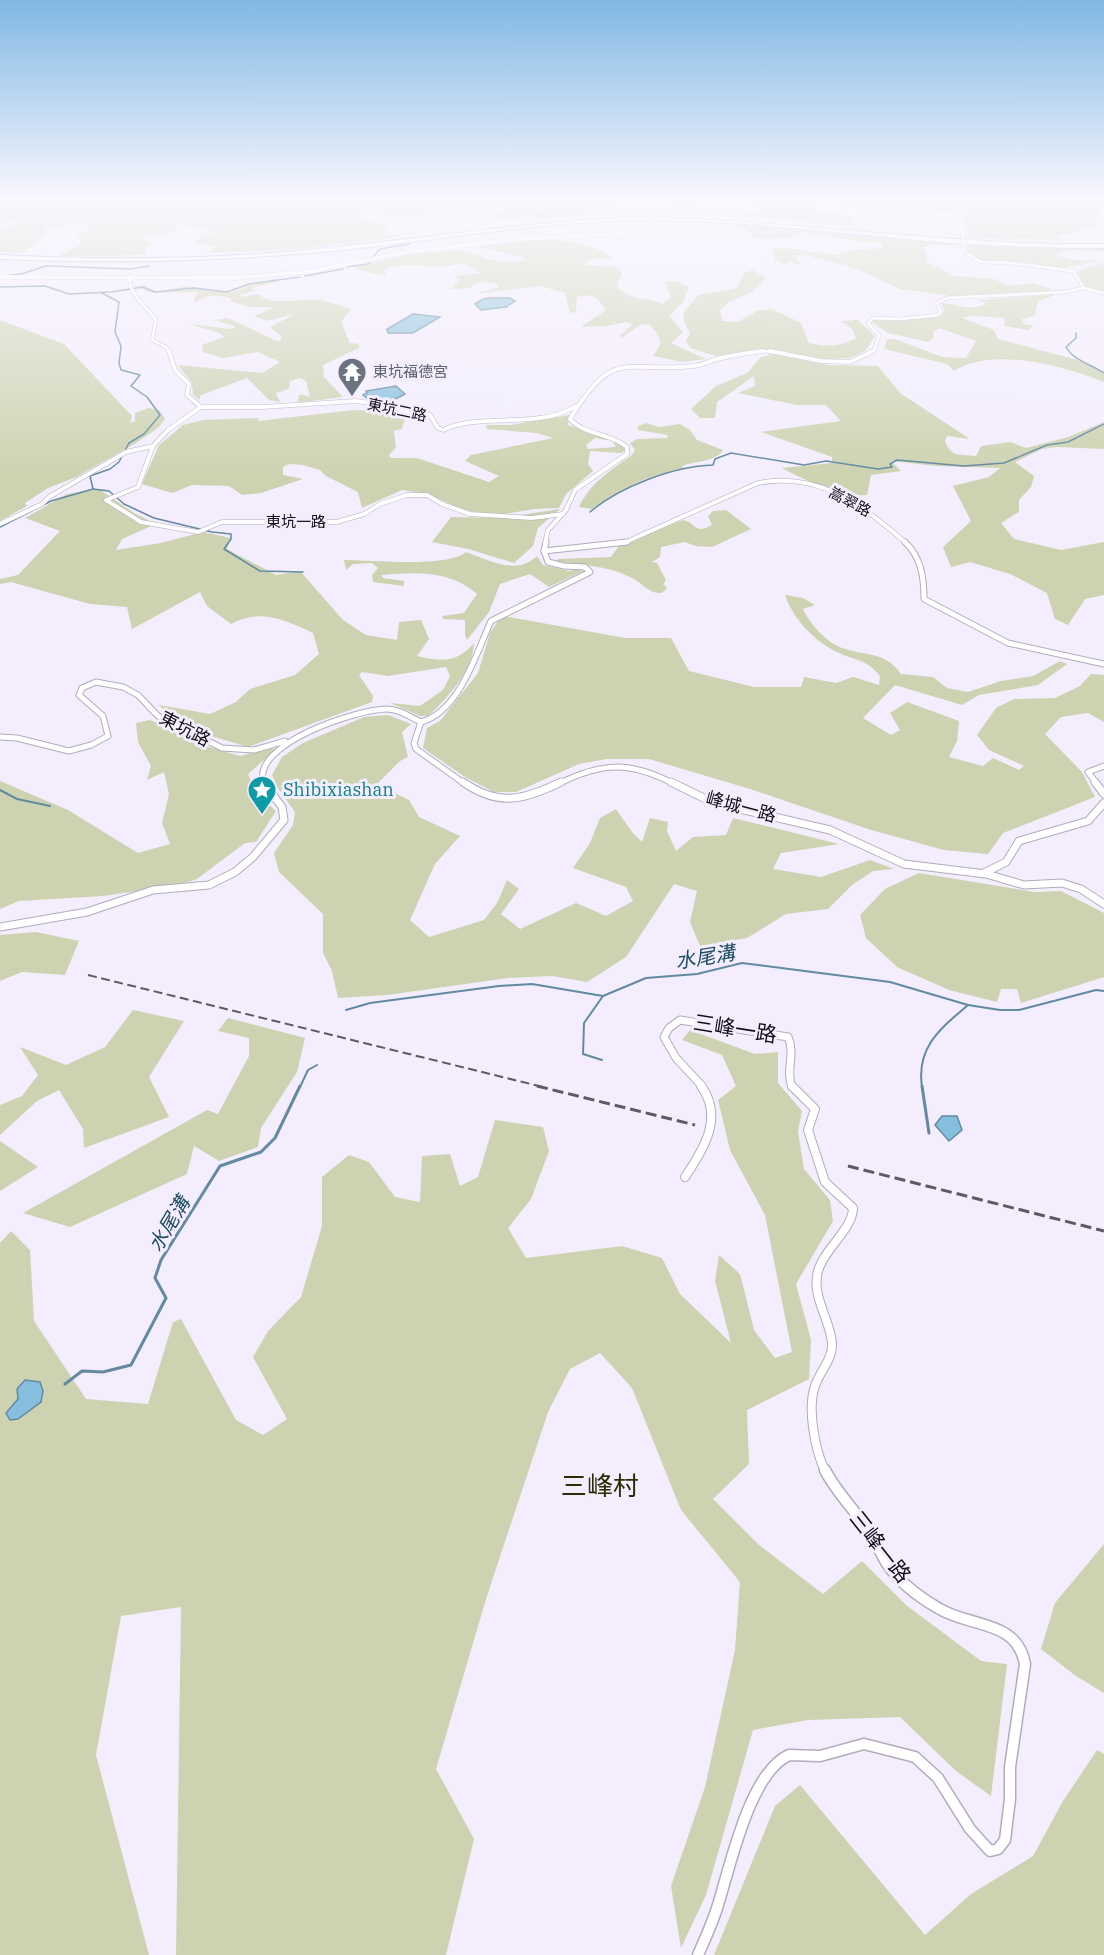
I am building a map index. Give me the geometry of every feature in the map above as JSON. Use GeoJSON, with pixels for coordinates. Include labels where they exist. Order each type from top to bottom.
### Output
{"type":"FeatureCollection","features":[{"type":"Feature","properties":{"kind":"street"},"geometry":{"type":"LineString","coordinates":[[0,524],[42,504],[49,497],[126,452],[153,446],[168,430],[183,422],[201,407],[187,394],[189,384],[175,370],[168,349],[152,340],[155,317],[137,302],[133,292]]}},
{"type":"Feature","properties":{"kind":"street"},"geometry":{"type":"LineString","coordinates":[[0,927],[87,912],[153,890],[209,885],[235,872],[253,857],[284,820],[283,807],[276,802],[262,781],[262,770],[282,746],[293,738],[372,710],[388,708],[421,722],[432,719],[440,713],[470,675],[476,654],[491,621],[590,572],[585,567],[548,562],[544,551],[548,530],[562,514],[575,490],[627,454],[628,450],[615,436],[572,423],[571,417],[581,401],[604,374],[621,366],[696,366],[720,358],[764,351],[781,352],[821,361],[854,361],[874,351],[879,341],[879,335],[868,322],[873,318],[900,319],[938,315],[941,312],[938,303],[947,298],[1060,292]]}},
{"type":"Feature","properties":{"kind":"street","name":"東坑二路"},"geometry":{"type":"LineString","coordinates":[[201,407],[262,407],[356,400],[391,406],[413,415],[430,415],[438,428],[443,430],[456,424],[505,423],[568,411],[581,401]]}},
{"type":"Feature","properties":{"kind":"street","name":"東坑一路"},"geometry":{"type":"LineString","coordinates":[[153,446],[138,487],[106,500],[141,522],[198,532],[222,522],[337,522],[364,514],[380,504],[407,495],[427,495],[442,504],[470,514],[532,519],[562,514]]}},
{"type":"Feature","properties":{"kind":"street","name":"嵩翠路"},"geometry":{"type":"LineString","coordinates":[[544,551],[626,542],[758,483],[777,480],[796,482],[844,496],[879,519],[916,554],[924,586],[924,599],[934,605],[1008,643],[1104,664]]}},
{"type":"Feature","properties":{"kind":"street","name":"東坑路"},"geometry":{"type":"LineString","coordinates":[[0,737],[16,738],[69,751],[91,746],[110,733],[103,716],[79,696],[81,687],[94,682],[106,683],[130,691],[139,696],[154,714],[197,738],[220,747],[251,752],[293,738]]}},
{"type":"Feature","properties":{"kind":"street","name":"峰城一路"},"geometry":{"type":"LineString","coordinates":[[421,722],[414,742],[416,749],[480,794],[490,798],[504,801],[518,800],[537,795],[568,777],[624,766],[652,775],[713,803],[734,806],[848,836],[904,864],[981,874],[1033,886],[1063,883],[1086,891],[1104,904]]}},
{"type":"Feature","properties":{"kind":"street"},"geometry":{"type":"LineString","coordinates":[[1104,766],[1088,772],[1104,794]]}},
{"type":"Feature","properties":{"kind":"street"},"geometry":{"type":"LineString","coordinates":[[981,874],[1005,864],[1012,858],[1019,841],[1088,821],[1104,803]]}},
{"type":"Feature","properties":{"kind":"street","name":"三峰一路"},"geometry":{"type":"LineString","coordinates":[[686,1177],[705,1147],[713,1121],[713,1110],[703,1088],[679,1064],[667,1044],[664,1037],[669,1028],[680,1020],[780,1034],[788,1038],[794,1053],[790,1079],[792,1088],[815,1109],[808,1130],[825,1182],[853,1208],[853,1218],[821,1264],[817,1276],[818,1292],[832,1344],[830,1356],[813,1392],[813,1438],[819,1461],[831,1482],[867,1528],[889,1565],[907,1584],[929,1602],[957,1617],[1006,1632],[1018,1641],[1025,1654],[1010,1767],[1010,1799],[1005,1840],[998,1849],[990,1851],[978,1842],[957,1812],[939,1780],[917,1758],[904,1752],[861,1742],[816,1759],[793,1753],[784,1756],[769,1769],[753,1795],[714,1921],[698,1955]]}},
{"type":"Feature","properties":{"kind":"green space"},"geometry":{"type":"Polygon","coordinates":[[[198,292],[250,292],[239,295],[241,297],[259,294],[264,298],[279,301],[318,300],[351,309],[341,322],[350,343],[359,344],[359,348],[323,365],[324,377],[343,397],[297,403],[300,394],[310,397],[306,381],[300,378],[290,381],[289,389],[276,393],[280,402],[269,400],[247,378],[201,395],[199,400],[193,394],[192,383],[178,365],[262,373],[280,362],[258,352],[223,358],[203,352],[202,345],[224,337],[220,333],[189,324],[231,329],[236,327],[215,320],[228,318],[279,342],[282,337],[270,327],[295,314],[267,321],[254,316],[275,307],[251,307],[231,302],[231,299],[227,297],[218,296],[193,302],[198,292]]]}},
{"type":"Feature","properties":{"kind":"green space"},"geometry":{"type":"Polygon","coordinates":[[[562,292],[624,292],[630,296],[663,304],[671,297],[669,292],[687,292],[683,302],[669,316],[683,332],[671,343],[706,359],[682,362],[653,356],[661,343],[649,324],[640,325],[623,337],[619,336],[632,325],[627,322],[607,326],[581,327],[606,310],[597,299],[589,295],[577,297],[576,312],[570,313],[565,293],[562,292]]]}},
{"type":"Feature","properties":{"kind":"green space"},"geometry":{"type":"Polygon","coordinates":[[[713,292],[751,292],[729,302],[720,310],[722,321],[738,322],[757,311],[772,309],[801,323],[809,343],[833,345],[856,338],[852,329],[841,321],[858,320],[875,336],[865,351],[850,358],[825,360],[763,349],[716,356],[690,348],[686,341],[690,333],[684,320],[684,312],[698,295],[713,292]]]}},
{"type":"Feature","properties":{"kind":"green space"},"geometry":{"type":"Polygon","coordinates":[[[924,292],[1037,292],[951,296],[924,292]]]}},
{"type":"Feature","properties":{"kind":"green space"},"geometry":{"type":"Polygon","coordinates":[[[1058,294],[1038,301],[1035,316],[1022,319],[1024,324],[1033,326],[1029,330],[1004,326],[1005,318],[972,316],[962,318],[994,330],[998,339],[1078,360],[1104,373],[1104,382],[1049,365],[1008,359],[970,364],[954,371],[947,364],[884,349],[887,339],[895,339],[942,357],[966,358],[976,341],[939,328],[934,331],[933,338],[928,342],[888,333],[870,321],[939,317],[945,311],[941,303],[972,307],[987,304],[978,300],[1058,294]]]}},
{"type":"Feature","properties":{"kind":"green space"},"geometry":{"type":"Polygon","coordinates":[[[0,320],[64,344],[132,416],[130,423],[135,421],[135,413],[148,408],[159,410],[165,419],[158,428],[136,443],[76,477],[48,488],[25,503],[27,506],[0,521],[0,320]]]}},
{"type":"Feature","properties":{"kind":"green space"},"geometry":{"type":"Polygon","coordinates":[[[772,354],[829,365],[878,366],[900,393],[970,439],[947,436],[945,441],[947,446],[957,454],[976,456],[981,446],[1010,442],[1026,448],[1068,437],[1104,422],[1104,449],[1057,447],[1042,449],[1015,462],[1034,476],[1031,487],[1019,500],[1019,512],[1001,523],[1014,539],[1061,550],[1104,542],[1104,595],[1085,599],[1068,625],[1055,619],[1047,593],[1010,574],[970,562],[951,567],[943,547],[971,521],[953,486],[989,477],[1000,468],[936,466],[891,461],[901,471],[871,475],[867,495],[847,494],[811,482],[782,468],[832,463],[832,457],[761,432],[841,421],[826,405],[797,405],[738,393],[755,386],[754,376],[717,402],[715,418],[700,418],[691,409],[716,386],[747,373],[761,357],[772,354]]]}},
{"type":"Feature","properties":{"kind":"green space"},"geometry":{"type":"Polygon","coordinates":[[[353,410],[379,411],[394,419],[401,413],[406,415],[402,429],[394,431],[396,447],[389,455],[391,458],[417,458],[489,482],[499,476],[465,461],[471,455],[553,438],[537,433],[487,429],[486,425],[511,425],[569,415],[568,425],[610,438],[606,440],[595,438],[586,445],[588,449],[616,447],[612,440],[617,440],[626,450],[621,453],[590,451],[588,464],[593,471],[566,494],[559,508],[534,509],[499,515],[462,510],[429,494],[402,490],[362,508],[358,492],[326,476],[320,470],[303,465],[289,464],[283,467],[283,475],[303,479],[261,493],[242,495],[229,486],[192,485],[172,493],[142,484],[159,445],[183,425],[203,420],[259,418],[258,421],[353,410]]]}},
{"type":"Feature","properties":{"kind":"green space"},"geometry":{"type":"Polygon","coordinates":[[[647,423],[659,427],[680,424],[690,430],[697,440],[723,450],[710,459],[687,464],[682,466],[683,468],[635,483],[592,509],[579,507],[595,484],[632,455],[635,450],[630,443],[637,439],[667,438],[668,435],[638,430],[638,426],[647,423]]]}},
{"type":"Feature","properties":{"kind":"green space"},"geometry":{"type":"Polygon","coordinates":[[[99,489],[134,513],[156,524],[122,539],[116,550],[161,543],[203,532],[231,538],[227,549],[276,575],[300,571],[343,620],[366,635],[397,640],[399,622],[421,620],[429,639],[417,656],[448,659],[468,650],[474,643],[469,663],[458,683],[428,716],[420,716],[390,703],[420,706],[443,690],[450,676],[446,667],[388,676],[362,672],[359,675],[373,696],[372,702],[248,747],[208,735],[169,715],[159,705],[210,714],[236,702],[250,689],[295,675],[319,654],[313,633],[282,620],[262,616],[242,619],[231,624],[207,606],[200,592],[132,629],[127,607],[90,604],[11,582],[0,584],[0,579],[18,575],[60,531],[25,518],[67,494],[99,489]]]}},
{"type":"Feature","properties":{"kind":"green space"},"geometry":{"type":"Polygon","coordinates":[[[560,509],[538,528],[533,546],[514,563],[468,549],[432,542],[451,517],[499,518],[560,509]]]}},
{"type":"Feature","properties":{"kind":"green space"},"geometry":{"type":"Polygon","coordinates":[[[726,510],[751,529],[712,547],[695,546],[685,542],[661,547],[660,557],[652,562],[657,563],[666,580],[663,584],[667,588],[662,593],[651,591],[634,579],[616,571],[556,561],[558,559],[611,557],[620,544],[683,520],[699,529],[706,528],[712,525],[708,516],[713,511],[726,510]]]}},
{"type":"Feature","properties":{"kind":"green space"},"geometry":{"type":"Polygon","coordinates":[[[466,552],[511,566],[529,562],[537,556],[543,565],[569,571],[579,569],[583,571],[549,587],[530,574],[500,584],[489,612],[467,640],[465,620],[443,619],[442,616],[464,613],[477,594],[467,586],[444,577],[419,573],[381,575],[383,578],[404,581],[404,586],[373,582],[372,575],[378,568],[372,563],[353,564],[346,570],[344,560],[426,562],[456,557],[466,552]]]}},
{"type":"Feature","properties":{"kind":"green space"},"geometry":{"type":"Polygon","coordinates":[[[785,595],[803,598],[815,605],[803,609],[819,632],[836,645],[888,661],[901,674],[933,677],[947,688],[968,692],[1001,681],[1033,676],[1060,661],[1067,664],[1038,685],[979,695],[962,705],[895,685],[863,718],[891,735],[900,730],[890,713],[907,702],[959,721],[957,741],[949,757],[983,766],[993,758],[1019,770],[1024,766],[989,750],[977,735],[996,708],[1014,699],[1055,698],[1080,686],[1091,674],[1104,675],[1104,722],[1088,713],[1061,717],[1045,734],[1082,772],[1095,797],[1003,833],[988,854],[944,850],[871,830],[750,789],[649,759],[607,759],[579,764],[516,792],[494,792],[465,777],[423,748],[427,728],[440,721],[478,673],[490,633],[500,618],[509,617],[625,638],[671,638],[689,671],[754,687],[801,687],[804,677],[836,683],[853,677],[879,685],[880,676],[870,666],[837,652],[812,635],[799,621],[785,595]]]}},
{"type":"Feature","properties":{"kind":"green space"},"geometry":{"type":"Polygon","coordinates":[[[388,715],[411,724],[402,732],[408,757],[400,761],[377,784],[409,800],[419,817],[460,836],[435,864],[410,920],[429,937],[484,920],[497,903],[507,880],[519,889],[501,914],[520,929],[576,903],[606,916],[633,901],[626,887],[573,868],[590,843],[600,818],[616,809],[642,842],[650,818],[668,822],[667,831],[676,851],[693,837],[726,835],[733,818],[839,844],[781,853],[773,869],[821,877],[870,860],[894,869],[873,871],[852,885],[828,909],[786,914],[747,938],[700,946],[690,922],[697,891],[674,884],[626,957],[587,982],[552,976],[508,978],[387,995],[338,998],[332,971],[323,953],[323,914],[279,872],[274,853],[293,825],[295,812],[279,790],[272,775],[282,757],[303,743],[364,717],[388,715]]]}},
{"type":"Feature","properties":{"kind":"green space"},"geometry":{"type":"Polygon","coordinates":[[[150,720],[202,745],[240,756],[273,748],[274,751],[248,774],[256,793],[276,811],[256,842],[245,843],[197,879],[178,885],[103,896],[19,901],[0,909],[0,781],[68,810],[138,853],[170,844],[162,823],[169,794],[164,772],[147,780],[151,766],[138,742],[136,723],[150,720]]]}},
{"type":"Feature","properties":{"kind":"green space"},"geometry":{"type":"Polygon","coordinates":[[[919,873],[1034,892],[1061,891],[1104,913],[1104,977],[1021,1003],[1017,989],[1001,989],[997,1002],[949,990],[897,967],[866,938],[860,915],[885,889],[919,873]]]}},
{"type":"Feature","properties":{"kind":"green space"},"geometry":{"type":"Polygon","coordinates":[[[36,932],[79,941],[65,975],[22,972],[0,981],[0,935],[36,932]]]}},
{"type":"Feature","properties":{"kind":"green space"},"geometry":{"type":"Polygon","coordinates":[[[133,1010],[184,1021],[149,1077],[169,1117],[84,1148],[83,1129],[59,1090],[37,1101],[0,1135],[0,1105],[22,1096],[38,1075],[20,1047],[66,1065],[105,1047],[133,1010]]]}},
{"type":"Feature","properties":{"kind":"green space"},"geometry":{"type":"Polygon","coordinates":[[[228,1018],[305,1038],[297,1072],[261,1128],[258,1147],[219,1161],[194,1146],[187,1174],[70,1227],[23,1213],[207,1110],[218,1114],[249,1056],[249,1038],[218,1031],[228,1018]]]}},
{"type":"Feature","properties":{"kind":"green space"},"geometry":{"type":"Polygon","coordinates":[[[690,1030],[755,1054],[778,1052],[778,1083],[802,1111],[798,1131],[804,1169],[830,1200],[833,1221],[796,1284],[811,1340],[809,1379],[747,1410],[749,1464],[713,1499],[759,1545],[823,1594],[862,1561],[906,1605],[981,1661],[1007,1664],[991,1796],[956,1771],[900,1717],[808,1720],[753,1730],[706,1895],[681,1948],[671,1886],[705,1787],[735,1650],[740,1582],[681,1510],[632,1388],[600,1353],[570,1369],[548,1412],[486,1599],[436,1769],[474,1839],[446,1955],[176,1955],[181,1607],[121,1616],[96,1755],[149,1955],[0,1955],[0,1243],[11,1231],[30,1250],[34,1321],[86,1399],[148,1404],[173,1322],[181,1319],[236,1420],[263,1435],[287,1419],[253,1357],[268,1331],[301,1297],[322,1226],[322,1177],[349,1155],[369,1162],[395,1197],[420,1202],[422,1156],[450,1154],[460,1186],[478,1177],[495,1120],[543,1127],[549,1151],[531,1199],[508,1228],[526,1258],[622,1246],[662,1258],[680,1294],[731,1343],[715,1281],[719,1255],[740,1274],[754,1330],[775,1358],[792,1352],[765,1215],[730,1150],[718,1100],[736,1086],[722,1055],[682,1040],[690,1030]]]}},
{"type":"Feature","properties":{"kind":"green space"},"geometry":{"type":"Polygon","coordinates":[[[0,1141],[38,1167],[0,1191],[0,1141]]]}},
{"type":"Feature","properties":{"kind":"green space"},"geometry":{"type":"Polygon","coordinates":[[[1104,1544],[1104,1693],[1076,1676],[1041,1649],[1055,1603],[1104,1544]]]}},
{"type":"Feature","properties":{"kind":"green space"},"geometry":{"type":"Polygon","coordinates":[[[1097,1750],[1104,1754],[1104,1955],[714,1955],[775,1806],[800,1785],[925,1935],[971,1894],[1033,1856],[1063,1801],[1097,1750]]]}},
{"type":"Feature","properties":{"kind":"water"},"geometry":{"type":"Polygon","coordinates":[[[490,298],[510,298],[515,301],[506,307],[481,310],[475,304],[490,298]]]}},
{"type":"Feature","properties":{"kind":"water"},"geometry":{"type":"Polygon","coordinates":[[[413,314],[440,317],[413,333],[388,333],[387,329],[413,314]]]}},
{"type":"Feature","properties":{"kind":"water"},"geometry":{"type":"Polygon","coordinates":[[[396,386],[405,394],[389,402],[373,402],[363,395],[367,393],[366,391],[396,386]]]}},
{"type":"Feature","properties":{"kind":"water"},"geometry":{"type":"Polygon","coordinates":[[[942,1116],[957,1116],[962,1130],[949,1141],[935,1125],[942,1116]]]}},
{"type":"Feature","properties":{"kind":"water"},"geometry":{"type":"Polygon","coordinates":[[[25,1380],[40,1382],[43,1391],[41,1402],[18,1419],[10,1420],[6,1413],[18,1399],[17,1389],[25,1380]]]}},
{"type":"Feature","properties":{"kind":"waterway"},"geometry":{"type":"LineString","coordinates":[[64,292],[101,292]]}},
{"type":"Feature","properties":{"kind":"waterway"},"geometry":{"type":"LineString","coordinates":[[93,489],[90,476],[110,469],[119,462],[129,443],[144,434],[160,415],[147,397],[131,386],[140,375],[121,370],[119,363],[121,346],[115,332],[119,302],[101,292]]}},
{"type":"Feature","properties":{"kind":"waterway"},"geometry":{"type":"LineString","coordinates":[[101,292],[106,292]]}},
{"type":"Feature","properties":{"kind":"waterway"},"geometry":{"type":"LineString","coordinates":[[1076,333],[1076,338],[1066,347],[1069,352],[1104,373]]}},
{"type":"Feature","properties":{"kind":"waterway"},"geometry":{"type":"LineString","coordinates":[[590,512],[631,486],[681,469],[713,465],[715,459],[731,453],[804,465],[826,461],[878,469],[892,467],[890,464],[897,460],[964,466],[1004,463],[1047,445],[1068,442],[1104,424]]}},
{"type":"Feature","properties":{"kind":"waterway"},"geometry":{"type":"LineString","coordinates":[[0,527],[51,501],[93,489]]}},
{"type":"Feature","properties":{"kind":"waterway"},"geometry":{"type":"LineString","coordinates":[[93,489],[109,491],[124,504],[154,518],[212,532],[231,534],[231,539],[224,549],[260,571],[303,572]]}},
{"type":"Feature","properties":{"kind":"waterway"},"geometry":{"type":"LineString","coordinates":[[0,790],[17,799],[50,806]]}},
{"type":"Feature","properties":{"kind":"waterway","name":"水尾溝"},"geometry":{"type":"LineString","coordinates":[[603,996],[646,978],[697,974],[742,963],[890,982],[968,1005]]}},
{"type":"Feature","properties":{"kind":"waterway","name":"水尾溝"},"geometry":{"type":"LineString","coordinates":[[346,1010],[370,1003],[499,986],[532,984],[603,996]]}},
{"type":"Feature","properties":{"kind":"waterway","name":"水尾溝"},"geometry":{"type":"LineString","coordinates":[[968,1005],[1000,1010],[1019,1010],[1096,990],[1104,991]]}},
{"type":"Feature","properties":{"kind":"waterway"},"geometry":{"type":"LineString","coordinates":[[602,1060],[583,1054],[584,1023],[603,996]]}},
{"type":"Feature","properties":{"kind":"waterway"},"geometry":{"type":"LineString","coordinates":[[922,1087],[923,1061],[932,1040],[968,1005]]}},
{"type":"Feature","properties":{"kind":"waterway","name":"水尾溝"},"geometry":{"type":"LineString","coordinates":[[300,1087],[308,1070],[317,1065]]}},
{"type":"Feature","properties":{"kind":"waterway","name":"水尾溝"},"geometry":{"type":"LineString","coordinates":[[65,1384],[82,1371],[103,1372],[131,1365],[166,1298],[155,1278],[161,1260],[220,1166],[261,1152],[275,1138],[300,1086]]}},
{"type":"Feature","properties":{"kind":"waterway"},"geometry":{"type":"LineString","coordinates":[[922,1086],[929,1133]]}},
{"type":"Feature","properties":{"kind":"railway"},"geometry":{"type":"LineString","coordinates":[[88,975],[543,1087]]}},
{"type":"Feature","properties":{"kind":"railway"},"geometry":{"type":"LineString","coordinates":[[537,1086],[695,1125]]}},
{"type":"Feature","properties":{"kind":"railway"},"geometry":{"type":"LineString","coordinates":[[848,1166],[1104,1231]]}},
{"type":"Feature","properties":{"kind":"place","name":"東坑福德宮"},"geometry":{"type":"Point","coordinates":[352,398]}},
{"type":"Feature","properties":{"kind":"place","name":"Shibixiashan"},"geometry":{"type":"Point","coordinates":[262,816]}},
{"type":"Feature","properties":{"kind":"district","name":"三峰村"},"geometry":{"type":"Point","coordinates":[600,1486]}}]}
